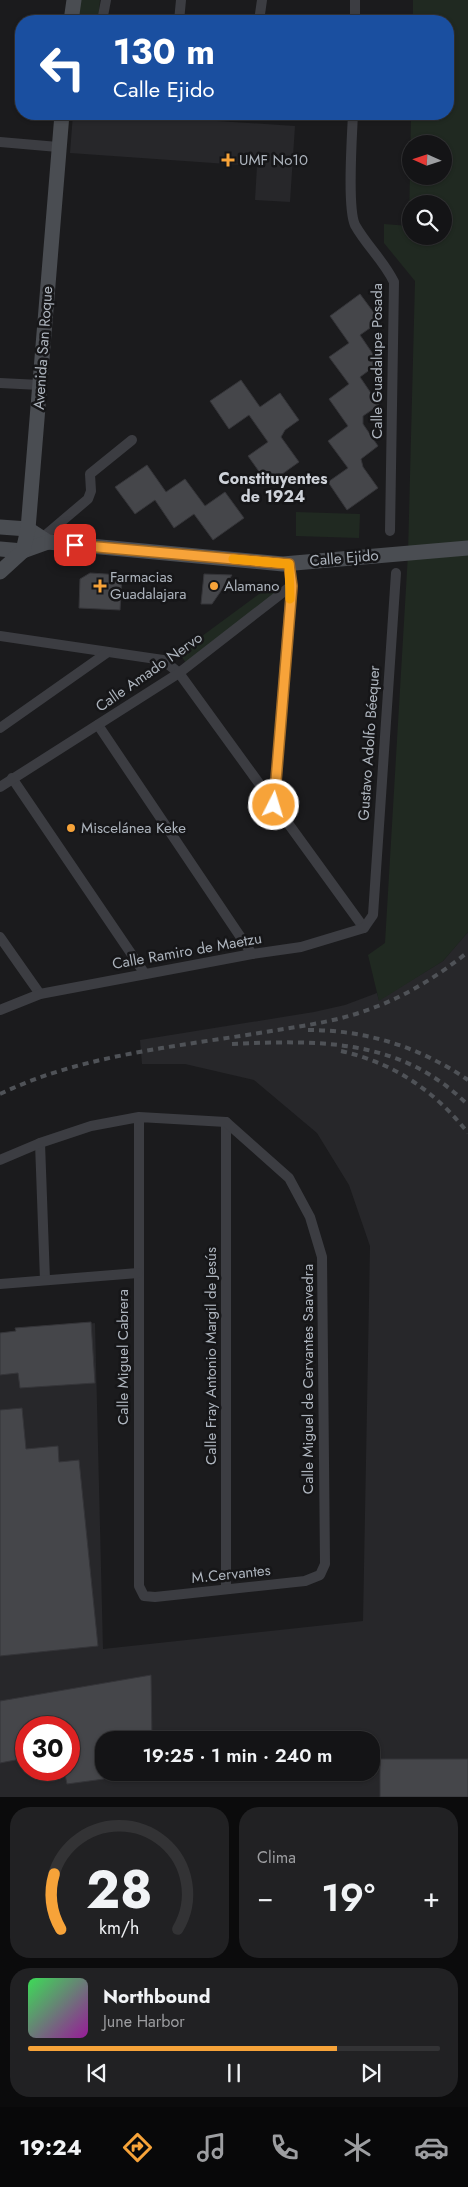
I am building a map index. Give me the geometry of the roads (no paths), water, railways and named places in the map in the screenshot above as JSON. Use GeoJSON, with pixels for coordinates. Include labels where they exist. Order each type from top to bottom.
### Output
{"type":"FeatureCollection","features":[{"type":"Feature","properties":{"kind":"street"},"geometry":{"type":"LineString","coordinates":[[72,15],[74,0]]}},
{"type":"Feature","properties":{"kind":"street"},"geometry":{"type":"LineString","coordinates":[[103,15],[106,0]]}},
{"type":"Feature","properties":{"kind":"street"},"geometry":{"type":"LineString","coordinates":[[180,15],[182,0]]}},
{"type":"Feature","properties":{"kind":"street"},"geometry":{"type":"LineString","coordinates":[[260,15],[262,0]]}},
{"type":"Feature","properties":{"kind":"street"},"geometry":{"type":"LineString","coordinates":[[355,0],[355,15]]}},
{"type":"Feature","properties":{"kind":"street","name":"Avenida San Roque"},"geometry":{"type":"LineString","coordinates":[[23,551],[28,529],[61,120]]}},
{"type":"Feature","properties":{"kind":"street","name":"Calle Guadalupe Posada"},"geometry":{"type":"LineString","coordinates":[[352,120],[351,207],[354,224],[389,270],[394,282],[390,531]]}},
{"type":"Feature","properties":{"kind":"street"},"geometry":{"type":"LineString","coordinates":[[0,142],[58,147]]}},
{"type":"Feature","properties":{"kind":"street"},"geometry":{"type":"LineString","coordinates":[[0,382],[40,385]]}},
{"type":"Feature","properties":{"kind":"street"},"geometry":{"type":"LineString","coordinates":[[45,540],[88,499],[91,491],[90,474],[132,440]]}},
{"type":"Feature","properties":{"kind":"street","name":"Calle Ejido"},"geometry":{"type":"LineString","coordinates":[[0,527],[28,529],[45,540],[289,564],[375,555],[430,553],[468,548]]}},
{"type":"Feature","properties":{"kind":"street","name":"Calle Ejido"},"geometry":{"type":"LineString","coordinates":[[0,549],[23,551],[45,540]]}},
{"type":"Feature","properties":{"kind":"street"},"geometry":{"type":"LineString","coordinates":[[0,572],[23,551]]}},
{"type":"Feature","properties":{"kind":"street","name":"Calle Ejido"},"geometry":{"type":"LineString","coordinates":[[430,553],[468,558]]}},
{"type":"Feature","properties":{"kind":"street"},"geometry":{"type":"LineString","coordinates":[[274,805],[292,586],[289,564]]}},
{"type":"Feature","properties":{"kind":"street","name":"Gustavo Adolfo Béequer"},"geometry":{"type":"LineString","coordinates":[[364,928],[373,915],[396,573]]}},
{"type":"Feature","properties":{"kind":"street","name":"Calle Amado Nervo"},"geometry":{"type":"LineString","coordinates":[[0,787],[178,673],[292,586]]}},
{"type":"Feature","properties":{"kind":"street"},"geometry":{"type":"LineString","coordinates":[[0,636],[163,660],[178,673],[364,928]]}},
{"type":"Feature","properties":{"kind":"street"},"geometry":{"type":"LineString","coordinates":[[0,728],[108,652]]}},
{"type":"Feature","properties":{"kind":"street"},"geometry":{"type":"LineString","coordinates":[[98,725],[252,954]]}},
{"type":"Feature","properties":{"kind":"street"},"geometry":{"type":"LineString","coordinates":[[12,778],[146,974]]}},
{"type":"Feature","properties":{"kind":"street","name":"Calle Ramiro de Maetzu"},"geometry":{"type":"LineString","coordinates":[[0,1010],[40,994],[252,954],[301,947],[364,928]]}},
{"type":"Feature","properties":{"kind":"street"},"geometry":{"type":"LineString","coordinates":[[0,937],[40,994]]}},
{"type":"Feature","properties":{"kind":"street"},"geometry":{"type":"LineString","coordinates":[[0,1160],[40,1143],[91,1126],[139,1116],[226,1122]]}},
{"type":"Feature","properties":{"kind":"street","name":"Calle Miguel Cabrera"},"geometry":{"type":"LineString","coordinates":[[139,1116],[139,1586],[144,1596]]}},
{"type":"Feature","properties":{"kind":"street","name":"Calle Miguel de Cervantes Saavedra"},"geometry":{"type":"LineString","coordinates":[[226,1122],[289,1178],[310,1217],[322,1257],[325,1564],[320,1575]]}},
{"type":"Feature","properties":{"kind":"street","name":"Calle Fray Antonio Margil de Jesús"},"geometry":{"type":"LineString","coordinates":[[226,1122],[226,1589]]}},
{"type":"Feature","properties":{"kind":"street"},"geometry":{"type":"LineString","coordinates":[[40,1143],[45,1280]]}},
{"type":"Feature","properties":{"kind":"street"},"geometry":{"type":"LineString","coordinates":[[0,1284],[138,1273]]}},
{"type":"Feature","properties":{"kind":"street","name":"M.Cervantes"},"geometry":{"type":"LineString","coordinates":[[144,1596],[155,1597],[305,1581],[320,1575]]}},
{"type":"Feature","properties":{"kind":"railway"},"geometry":{"type":"LineString","coordinates":[[0,1094],[33,1080],[101,1060],[171,1046],[314,1024],[350,1016],[386,1003],[411,991],[446,969],[468,952]]}},
{"type":"Feature","properties":{"kind":"railway"},"geometry":{"type":"LineString","coordinates":[[308,1030],[351,1033],[392,1043],[431,1058],[468,1080]]}},
{"type":"Feature","properties":{"kind":"railway"},"geometry":{"type":"LineString","coordinates":[[232,1044],[296,1042],[327,1044],[358,1048],[387,1055],[415,1067],[442,1083],[468,1105]]}},
{"type":"Feature","properties":{"kind":"railway"},"geometry":{"type":"LineString","coordinates":[[341,1051],[379,1063],[412,1081],[442,1104],[468,1133]]}},
{"type":"Feature","properties":{"kind":"place","name":"UMF No10"},"geometry":{"type":"Point","coordinates":[228,160]}},
{"type":"Feature","properties":{"kind":"place","name":"Farmacias Guadalajara"},"geometry":{"type":"Point","coordinates":[100,586]}},
{"type":"Feature","properties":{"kind":"place","name":"Alamano"},"geometry":{"type":"Point","coordinates":[214,586]}},
{"type":"Feature","properties":{"kind":"place","name":"Miscelánea Keke"},"geometry":{"type":"Point","coordinates":[71,828]}},
{"type":"Feature","properties":{"kind":"district","name":"Constituyentes de 1924"},"geometry":{"type":"Point","coordinates":[273,487]}}]}
